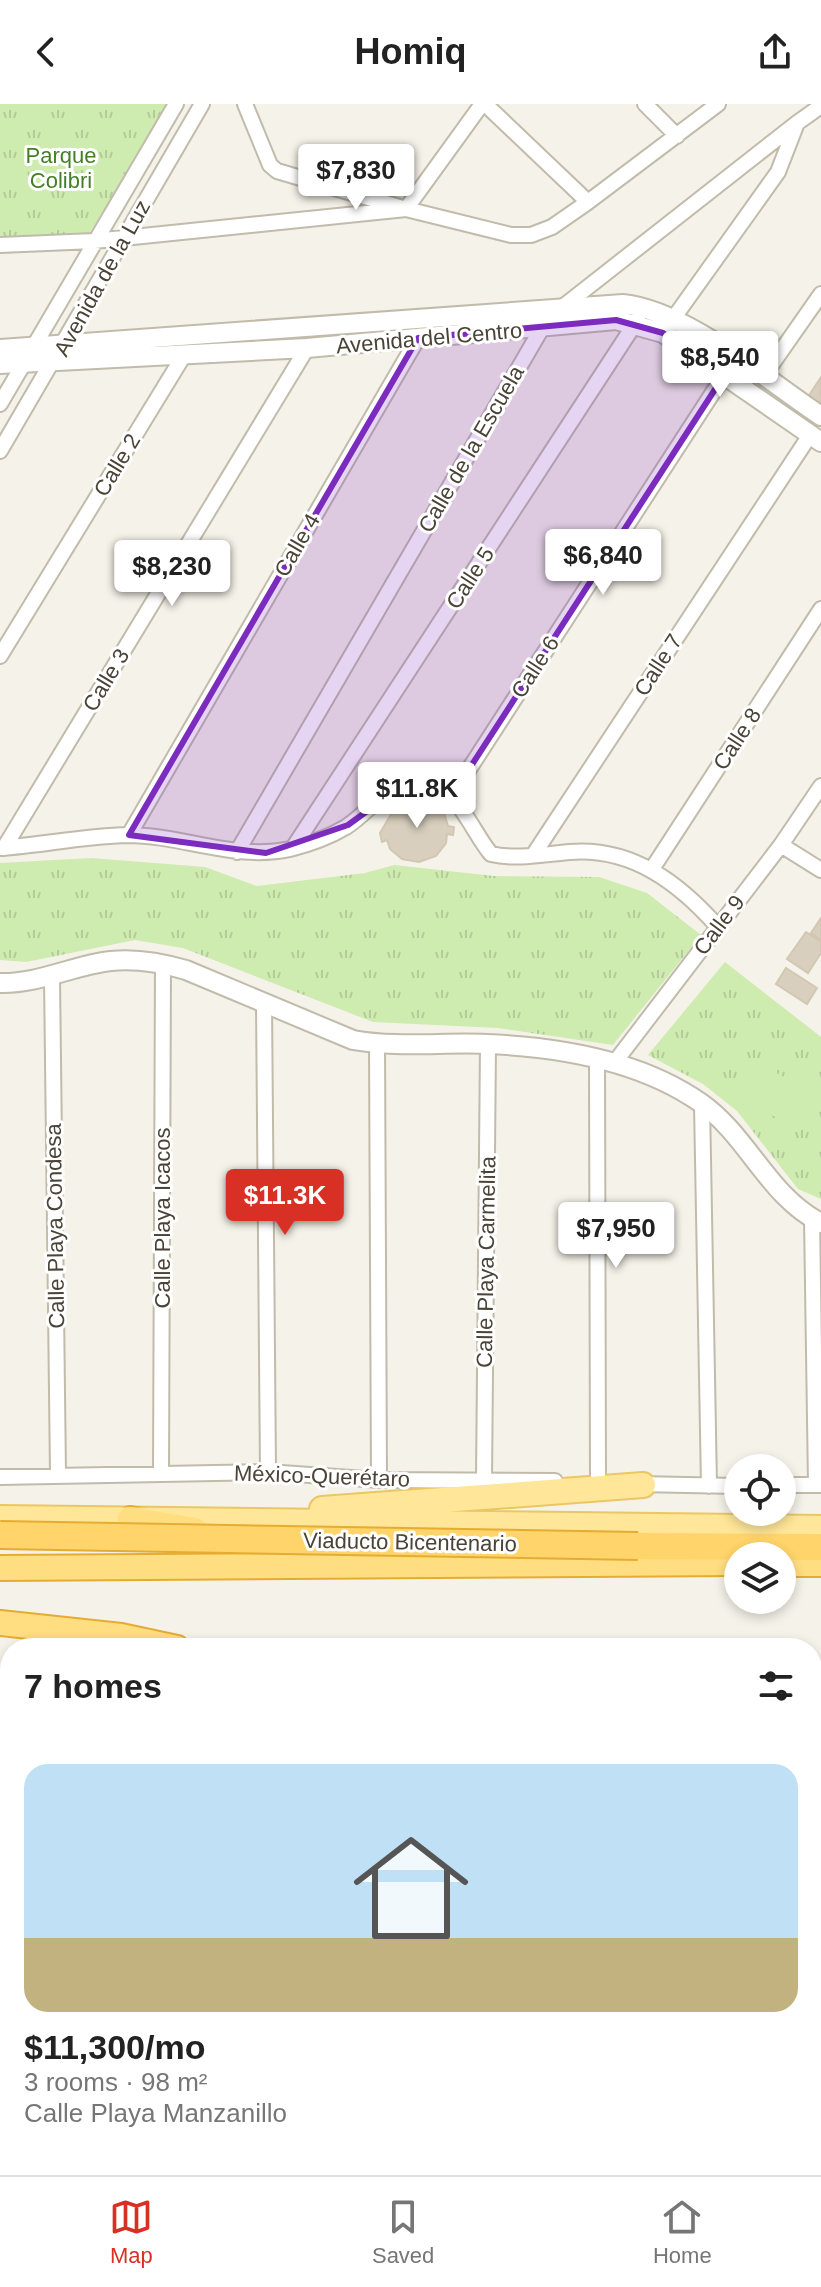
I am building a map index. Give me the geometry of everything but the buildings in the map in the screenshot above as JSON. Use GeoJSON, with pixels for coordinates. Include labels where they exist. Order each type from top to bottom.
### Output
{"type":"FeatureCollection","features":[{"type":"Feature","properties":{"kind":"highway"},"geometry":{"type":"LineString","coordinates":[[130,1519],[410,1563]]}},
{"type":"Feature","properties":{"kind":"highway","name":"Viaducto Bicentenario"},"geometry":{"type":"LineString","coordinates":[[0,1535],[821,1547]]}},
{"type":"Feature","properties":{"kind":"highway"},"geometry":{"type":"LineString","coordinates":[[0,1568],[724,1563]]}},
{"type":"Feature","properties":{"kind":"highway"},"geometry":{"type":"LineString","coordinates":[[796,1564],[821,1564]]}},
{"type":"Feature","properties":{"kind":"highway"},"geometry":{"type":"LineString","coordinates":[[0,1626],[29,1625],[130,1638]]}},
{"type":"Feature","properties":{"kind":"main road"},"geometry":{"type":"LineString","coordinates":[[236,1520],[364,1504],[643,1485]]}},
{"type":"Feature","properties":{"kind":"main road"},"geometry":{"type":"LineString","coordinates":[[0,1518],[821,1528]]}},
{"type":"Feature","properties":{"kind":"street","name":"Avenida de la Luz"},"geometry":{"type":"LineString","coordinates":[[0,404],[176,104]]}},
{"type":"Feature","properties":{"kind":"street","name":"Avenida de la Luz"},"geometry":{"type":"LineString","coordinates":[[0,451],[61,352],[202,104]]}},
{"type":"Feature","properties":{"kind":"street"},"geometry":{"type":"LineString","coordinates":[[245,104],[270,165],[277,171],[406,209],[511,235],[531,235],[552,227],[718,104]]}},
{"type":"Feature","properties":{"kind":"street"},"geometry":{"type":"LineString","coordinates":[[0,245],[94,241],[406,209],[484,104],[588,202]]}},
{"type":"Feature","properties":{"kind":"street"},"geometry":{"type":"LineString","coordinates":[[645,104],[677,136]]}},
{"type":"Feature","properties":{"kind":"street"},"geometry":{"type":"LineString","coordinates":[[669,326],[778,172],[797,123],[821,106]]}},
{"type":"Feature","properties":{"kind":"street","name":"Calle de la Escuela"},"geometry":{"type":"LineString","coordinates":[[237,852],[542,328],[560,309],[797,123]]}},
{"type":"Feature","properties":{"kind":"street"},"geometry":{"type":"LineString","coordinates":[[763,377],[821,294]]}},
{"type":"Feature","properties":{"kind":"street","name":"Avenida del Centro"},"geometry":{"type":"LineString","coordinates":[[0,349],[30,354],[61,352],[560,309],[640,314],[669,326],[763,377],[821,416]]}},
{"type":"Feature","properties":{"kind":"street","name":"Avenida del Centro"},"geometry":{"type":"LineString","coordinates":[[61,352],[184,355],[307,348],[542,328],[616,320],[640,314]]}},
{"type":"Feature","properties":{"kind":"street","name":"Calle 5"},"geometry":{"type":"LineString","coordinates":[[293,848],[640,314]]}},
{"type":"Feature","properties":{"kind":"street","name":"Avenida del Centro"},"geometry":{"type":"LineString","coordinates":[[669,326],[723,377],[815,438]]}},
{"type":"Feature","properties":{"kind":"street","name":"Calle 4"},"geometry":{"type":"LineString","coordinates":[[129,835],[418,338]]}},
{"type":"Feature","properties":{"kind":"street","name":"Calle 3"},"geometry":{"type":"LineString","coordinates":[[2,848],[307,348]]}},
{"type":"Feature","properties":{"kind":"street","name":"Avenida del Centro"},"geometry":{"type":"LineString","coordinates":[[0,364],[30,354]]}},
{"type":"Feature","properties":{"kind":"street","name":"Calle 2"},"geometry":{"type":"LineString","coordinates":[[0,656],[184,355]]}},
{"type":"Feature","properties":{"kind":"street","name":"Calle 6"},"geometry":{"type":"LineString","coordinates":[[451,797],[723,377]]}},
{"type":"Feature","properties":{"kind":"street","name":"Calle 7"},"geometry":{"type":"LineString","coordinates":[[534,854],[815,438]]}},
{"type":"Feature","properties":{"kind":"street","name":"Calle 8"},"geometry":{"type":"LineString","coordinates":[[652,869],[821,609]]}},
{"type":"Feature","properties":{"kind":"street"},"geometry":{"type":"LineString","coordinates":[[2,848],[129,835],[237,852],[266,853],[324,839],[348,825],[390,790],[407,782],[424,781],[451,797],[491,854],[505,858],[585,851],[614,855],[652,869],[692,898],[718,927]]}},
{"type":"Feature","properties":{"kind":"street","name":"Calle 9"},"geometry":{"type":"LineString","coordinates":[[606,1060],[718,927],[781,845],[821,786]]}},
{"type":"Feature","properties":{"kind":"street"},"geometry":{"type":"LineString","coordinates":[[781,845],[821,870]]}},
{"type":"Feature","properties":{"kind":"street"},"geometry":{"type":"LineString","coordinates":[[0,983],[52,977],[108,961],[163,963],[329,1032],[377,1044],[488,1044],[606,1060],[643,1071],[702,1104],[726,1124],[783,1194],[817,1220],[818,1485],[796,1485]]}},
{"type":"Feature","properties":{"kind":"street","name":"Calle Playa Icacos"},"geometry":{"type":"LineString","coordinates":[[161,1473],[163,963]]}},
{"type":"Feature","properties":{"kind":"street","name":"Calle Playa Condesa"},"geometry":{"type":"LineString","coordinates":[[52,977],[58,1475]]}},
{"type":"Feature","properties":{"kind":"street"},"geometry":{"type":"LineString","coordinates":[[264,1003],[268,1472]]}},
{"type":"Feature","properties":{"kind":"street"},"geometry":{"type":"LineString","coordinates":[[377,1044],[379,1480]]}},
{"type":"Feature","properties":{"kind":"street","name":"Calle Playa Carmelita"},"geometry":{"type":"LineString","coordinates":[[484,1480],[488,1044]]}},
{"type":"Feature","properties":{"kind":"street"},"geometry":{"type":"LineString","coordinates":[[598,1482],[606,1060]]}},
{"type":"Feature","properties":{"kind":"street"},"geometry":{"type":"LineString","coordinates":[[702,1104],[709,1486]]}},
{"type":"Feature","properties":{"kind":"street","name":"México-Querétaro"},"geometry":{"type":"LineString","coordinates":[[0,1477],[268,1472],[379,1480],[724,1486]]}},
{"type":"Feature","properties":{"kind":"highlighted area"},"geometry":{"type":"Polygon","coordinates":[[[616,320],[663,333],[723,377],[451,797],[424,781],[407,782],[348,825],[266,853],[129,835],[418,338],[616,320]]]}},
{"type":"Feature","properties":{"kind":"green space","name":"Parque Colibri"},"geometry":{"type":"Polygon","coordinates":[[[0,104],[176,104],[83,242],[0,243],[0,104]]]}},
{"type":"Feature","properties":{"kind":"green space"},"geometry":{"type":"Polygon","coordinates":[[[91,858],[205,867],[257,886],[365,873],[394,865],[494,876],[599,877],[647,893],[701,935],[613,1045],[498,1028],[373,1022],[183,948],[135,940],[26,962],[0,960],[0,863],[91,858]]]}},
{"type":"Feature","properties":{"kind":"green space"},"geometry":{"type":"Polygon","coordinates":[[[725,962],[821,1037],[821,1199],[798,1189],[737,1111],[703,1084],[648,1055],[725,962]]]}},
{"type":"Feature","properties":{"kind":"green space"},"geometry":{"type":"Polygon","coordinates":[[[754,1061],[818,1095],[800,1130],[735,1096],[754,1061]]]}}]}
